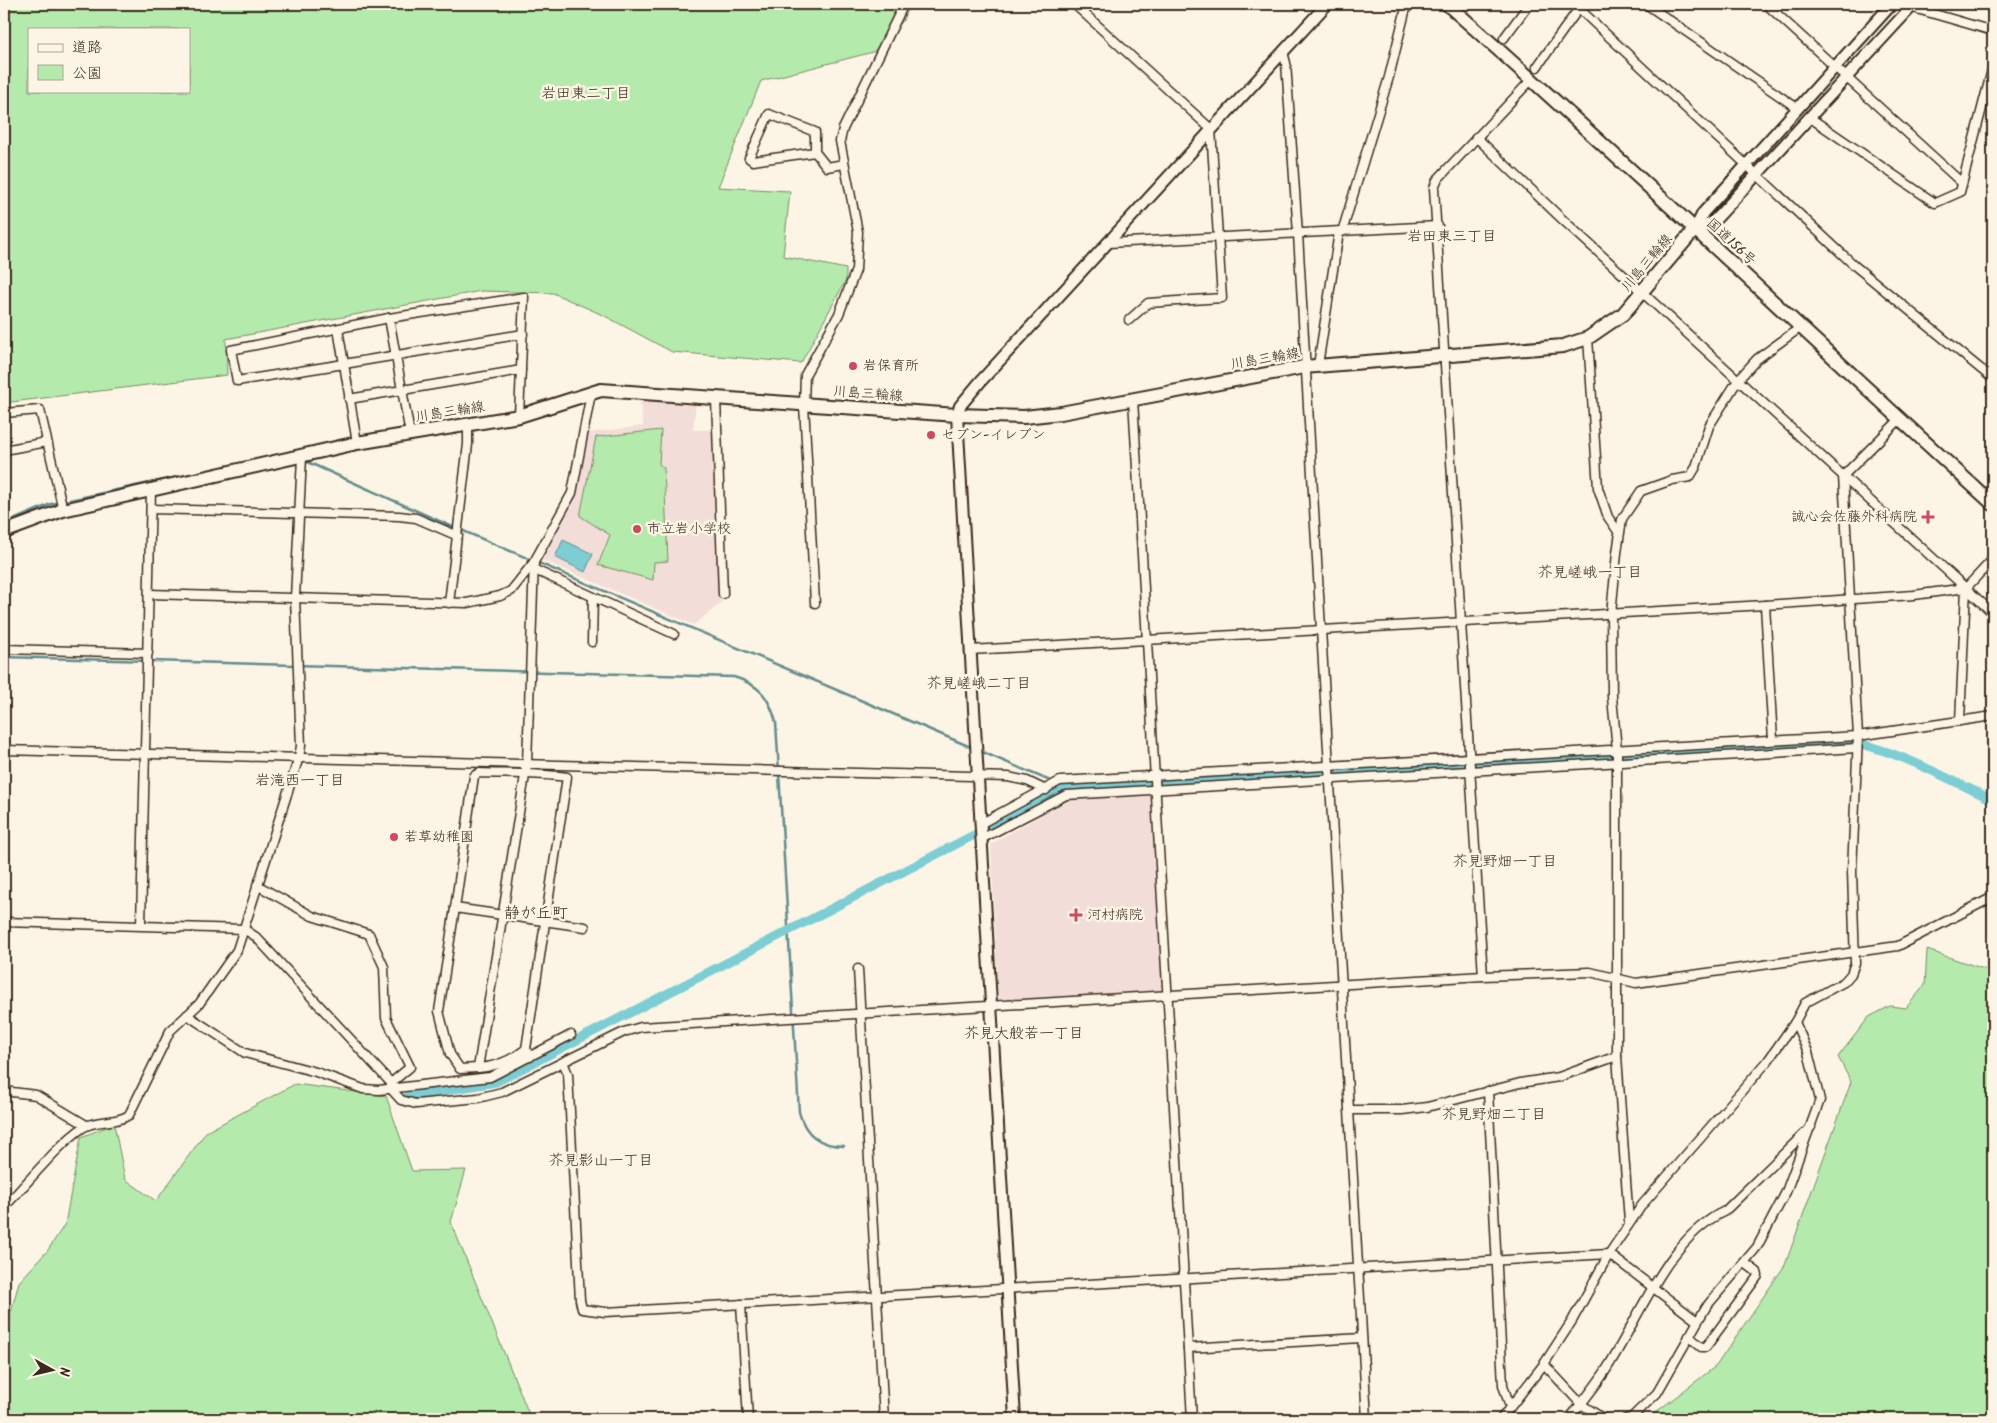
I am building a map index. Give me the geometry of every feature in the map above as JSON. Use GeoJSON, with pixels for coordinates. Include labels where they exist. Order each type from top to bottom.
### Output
{"type":"FeatureCollection","features":[{"type":"Feature","properties":{"kind":"main road","name":"国道156号"},"geometry":{"type":"LineString","coordinates":[[1447,4],[1534,73],[1695,229],[1993,504]]}},
{"type":"Feature","properties":{"kind":"main road","name":"川島三輪線"},"geometry":{"type":"LineString","coordinates":[[4,532],[62,510],[357,443],[520,416],[591,393],[628,390],[804,405],[957,415],[1024,416],[1061,413],[1318,365],[1562,346],[1588,338],[1622,314],[1695,229]]}},
{"type":"Feature","properties":{"kind":"street"},"geometry":{"type":"LineString","coordinates":[[815,603],[804,405],[805,375],[839,314],[856,270],[858,232],[840,141],[904,4]]}},
{"type":"Feature","properties":{"kind":"street"},"geometry":{"type":"LineString","coordinates":[[1074,4],[1211,129],[1222,298],[1148,303],[1129,320]]}},
{"type":"Feature","properties":{"kind":"street"},"geometry":{"type":"LineString","coordinates":[[1318,365],[1340,232],[1389,77],[1407,4]]}},
{"type":"Feature","properties":{"kind":"street"},"geometry":{"type":"LineString","coordinates":[[1504,38],[1529,4]]}},
{"type":"Feature","properties":{"kind":"street"},"geometry":{"type":"LineString","coordinates":[[1646,4],[1797,108]]}},
{"type":"Feature","properties":{"kind":"street"},"geometry":{"type":"LineString","coordinates":[[1766,4],[1962,183]]}},
{"type":"Feature","properties":{"kind":"street"},"geometry":{"type":"LineString","coordinates":[[1695,229],[1703,213],[1892,4]]}},
{"type":"Feature","properties":{"kind":"street"},"geometry":{"type":"LineString","coordinates":[[1015,1419],[957,415],[960,406],[980,382],[1324,5]]}},
{"type":"Feature","properties":{"kind":"street"},"geometry":{"type":"LineString","coordinates":[[1483,976],[1468,757],[1438,226],[1434,188],[1437,180],[1534,73],[1578,5],[1855,266],[1993,379]]}},
{"type":"Feature","properties":{"kind":"street"},"geometry":{"type":"LineString","coordinates":[[1695,229],[1714,221],[1912,6],[1993,31]]}},
{"type":"Feature","properties":{"kind":"street"},"geometry":{"type":"LineString","coordinates":[[1283,52],[1286,63],[1298,234],[1304,367],[1330,765],[1367,1419]]}},
{"type":"Feature","properties":{"kind":"street"},"geometry":{"type":"LineString","coordinates":[[1809,117],[1935,203],[1960,192],[1993,66]]}},
{"type":"Feature","properties":{"kind":"street"},"geometry":{"type":"LineString","coordinates":[[815,152],[753,161],[748,158],[769,114],[815,132],[815,152],[827,167],[844,164]]}},
{"type":"Feature","properties":{"kind":"street"},"geometry":{"type":"LineString","coordinates":[[1476,137],[1562,219],[1643,291],[1993,613]]}},
{"type":"Feature","properties":{"kind":"street"},"geometry":{"type":"LineString","coordinates":[[1108,243],[1438,226]]}},
{"type":"Feature","properties":{"kind":"street"},"geometry":{"type":"LineString","coordinates":[[520,416],[521,370],[523,334],[524,297],[389,318],[230,350],[237,381],[523,334]]}},
{"type":"Feature","properties":{"kind":"street"},"geometry":{"type":"LineString","coordinates":[[389,318],[410,434]]}},
{"type":"Feature","properties":{"kind":"street"},"geometry":{"type":"LineString","coordinates":[[1629,1222],[1617,1056],[1617,750],[1612,697],[1611,614],[1619,533],[1622,519],[1641,491],[1672,480],[1690,477],[1696,467],[1709,426],[1738,380],[1757,359],[1801,327]]}},
{"type":"Feature","properties":{"kind":"street"},"geometry":{"type":"LineString","coordinates":[[338,329],[357,443]]}},
{"type":"Feature","properties":{"kind":"street"},"geometry":{"type":"LineString","coordinates":[[1588,338],[1598,488],[1608,517],[1619,533]]}},
{"type":"Feature","properties":{"kind":"street"},"geometry":{"type":"LineString","coordinates":[[349,399],[521,370]]}},
{"type":"Feature","properties":{"kind":"street"},"geometry":{"type":"LineString","coordinates":[[150,594],[466,603],[500,596],[511,591],[534,566],[572,493],[591,393]]}},
{"type":"Feature","properties":{"kind":"street"},"geometry":{"type":"LineString","coordinates":[[716,399],[723,594]]}},
{"type":"Feature","properties":{"kind":"street"},"geometry":{"type":"LineString","coordinates":[[1133,399],[1154,790],[1192,1419]]}},
{"type":"Feature","properties":{"kind":"street"},"geometry":{"type":"LineString","coordinates":[[4,413],[40,410],[62,510]]}},
{"type":"Feature","properties":{"kind":"street"},"geometry":{"type":"LineString","coordinates":[[1501,1419],[1544,1364],[1572,1321],[1609,1254],[1642,1205],[1762,1068],[1795,1022],[1805,1002],[1844,982],[1851,974],[1856,963],[1852,871],[1858,736],[1842,476],[1900,419]]}},
{"type":"Feature","properties":{"kind":"street"},"geometry":{"type":"LineString","coordinates":[[449,603],[468,444],[468,425]]}},
{"type":"Feature","properties":{"kind":"street"},"geometry":{"type":"LineString","coordinates":[[4,450],[47,442]]}},
{"type":"Feature","properties":{"kind":"street"},"geometry":{"type":"LineString","coordinates":[[4,1207],[86,1125],[122,1120],[129,1115],[170,1031],[199,1004],[237,950],[299,757],[295,598],[302,457]]}},
{"type":"Feature","properties":{"kind":"street"},"geometry":{"type":"LineString","coordinates":[[141,925],[151,490]]}},
{"type":"Feature","properties":{"kind":"street"},"geometry":{"type":"LineString","coordinates":[[152,509],[399,516],[416,518],[458,536]]}},
{"type":"Feature","properties":{"kind":"street"},"geometry":{"type":"LineString","coordinates":[[970,650],[1851,600],[1957,591],[1966,588],[1993,559]]}},
{"type":"Feature","properties":{"kind":"street"},"geometry":{"type":"LineString","coordinates":[[534,566],[593,597],[674,634]]}},
{"type":"Feature","properties":{"kind":"street"},"geometry":{"type":"LineString","coordinates":[[478,1068],[527,762],[534,566]]}},
{"type":"Feature","properties":{"kind":"street"},"geometry":{"type":"LineString","coordinates":[[1960,721],[1966,588]]}},
{"type":"Feature","properties":{"kind":"street"},"geometry":{"type":"LineString","coordinates":[[592,642],[593,597]]}},
{"type":"Feature","properties":{"kind":"street"},"geometry":{"type":"LineString","coordinates":[[1765,605],[1773,740]]}},
{"type":"Feature","properties":{"kind":"street"},"geometry":{"type":"LineString","coordinates":[[4,649],[148,654]]}},
{"type":"Feature","properties":{"kind":"street"},"geometry":{"type":"LineString","coordinates":[[980,824],[1060,781],[1858,736],[1993,716]]}},
{"type":"Feature","properties":{"kind":"street"},"geometry":{"type":"LineString","coordinates":[[1751,741],[1753,756]]}},
{"type":"Feature","properties":{"kind":"street"},"geometry":{"type":"LineString","coordinates":[[981,839],[1066,795],[1617,762],[1753,756],[1857,748]]}},
{"type":"Feature","properties":{"kind":"street"},"geometry":{"type":"LineString","coordinates":[[4,750],[527,762],[1008,777],[1027,781],[1046,790]]}},
{"type":"Feature","properties":{"kind":"street"},"geometry":{"type":"LineString","coordinates":[[187,1015],[245,1053],[316,1072],[363,1089],[490,1077],[528,1053],[567,777],[537,772],[524,775],[479,773],[474,776],[439,1011],[450,1054],[460,1069],[489,1067],[528,1053],[571,1035]]}},
{"type":"Feature","properties":{"kind":"street"},"geometry":{"type":"LineString","coordinates":[[258,885],[312,916],[369,934],[384,967],[386,1018],[410,1066],[391,1086]]}},
{"type":"Feature","properties":{"kind":"street"},"geometry":{"type":"LineString","coordinates":[[4,922],[244,929],[256,937],[391,1086],[401,1100],[416,1104],[478,1098],[502,1092],[624,1032],[641,1027],[860,1012],[1343,986],[1483,976],[1590,972],[1636,984],[1898,946],[1993,897]]}},
{"type":"Feature","properties":{"kind":"street"},"geometry":{"type":"LineString","coordinates":[[455,908],[585,927]]}},
{"type":"Feature","properties":{"kind":"street"},"geometry":{"type":"LineString","coordinates":[[858,969],[884,1419]]}},
{"type":"Feature","properties":{"kind":"street"},"geometry":{"type":"LineString","coordinates":[[1626,1419],[1631,1418],[1656,1393],[1706,1307],[1757,1247],[1786,1192],[1820,1100],[1808,1052],[1795,1022]]}},
{"type":"Feature","properties":{"kind":"street"},"geometry":{"type":"LineString","coordinates":[[1350,1110],[1402,1110],[1427,1107],[1488,1091],[1559,1077],[1617,1056]]}},
{"type":"Feature","properties":{"kind":"street"},"geometry":{"type":"LineString","coordinates":[[563,1062],[568,1074],[582,1309],[605,1312],[1609,1254],[1697,1321]]}},
{"type":"Feature","properties":{"kind":"street"},"geometry":{"type":"LineString","coordinates":[[4,1091],[36,1095],[86,1125]]}},
{"type":"Feature","properties":{"kind":"street"},"geometry":{"type":"LineString","coordinates":[[1488,1091],[1504,1385],[1510,1408]]}},
{"type":"Feature","properties":{"kind":"street"},"geometry":{"type":"LineString","coordinates":[[1569,1419],[1606,1370],[1665,1266],[1699,1228],[1710,1218],[1725,1211],[1812,1125]]}},
{"type":"Feature","properties":{"kind":"street"},"geometry":{"type":"LineString","coordinates":[[1689,1336],[1701,1347],[1706,1347],[1758,1276],[1757,1272],[1744,1263]]}},
{"type":"Feature","properties":{"kind":"street"},"geometry":{"type":"LineString","coordinates":[[741,1304],[748,1419]]}},
{"type":"Feature","properties":{"kind":"street"},"geometry":{"type":"LineString","coordinates":[[1188,1348],[1362,1338]]}},
{"type":"Feature","properties":{"kind":"street"},"geometry":{"type":"LineString","coordinates":[[1544,1364],[1581,1404],[1604,1419]]}},
{"type":"Feature","properties":{"kind":"shaded area","name":"市立岩小学校"},"geometry":{"type":"Polygon","coordinates":[[[640,397],[696,403],[693,430],[712,430],[721,603],[694,625],[540,559],[574,499],[587,433],[643,426],[640,397]]]}},
{"type":"Feature","properties":{"kind":"shaded area","name":"河村病院"},"geometry":{"type":"Polygon","coordinates":[[[1147,793],[1150,795],[1163,986],[1160,991],[1001,1000],[998,998],[991,844],[1068,799],[1147,793]]]}},
{"type":"Feature","properties":{"kind":"green space"},"geometry":{"type":"Polygon","coordinates":[[[4,4],[908,4],[903,21],[873,52],[761,81],[718,187],[790,191],[783,256],[846,269],[846,280],[801,363],[672,352],[605,316],[553,293],[481,291],[226,339],[227,375],[4,403],[4,4]]]}},
{"type":"Feature","properties":{"kind":"green space"},"geometry":{"type":"Polygon","coordinates":[[[661,430],[659,464],[664,468],[668,561],[654,562],[653,580],[598,565],[610,535],[580,516],[596,437],[661,430]]]}},
{"type":"Feature","properties":{"kind":"green space"},"geometry":{"type":"Polygon","coordinates":[[[1927,950],[1993,972],[1993,1419],[1647,1419],[1716,1366],[1785,1265],[1851,1082],[1838,1057],[1869,1017],[1890,1006],[1906,1008],[1925,985],[1927,950]]]}},
{"type":"Feature","properties":{"kind":"green space"},"geometry":{"type":"Polygon","coordinates":[[[295,1084],[386,1096],[412,1171],[466,1170],[451,1222],[531,1419],[4,1419],[4,1314],[11,1312],[19,1282],[48,1250],[65,1224],[81,1137],[114,1124],[125,1179],[156,1201],[206,1132],[295,1084]]]}},
{"type":"Feature","properties":{"kind":"water"},"geometry":{"type":"Polygon","coordinates":[[[563,540],[593,554],[585,572],[555,557],[563,540]]]}},
{"type":"Feature","properties":{"kind":"waterway"},"geometry":{"type":"LineString","coordinates":[[303,460],[455,528]]}},
{"type":"Feature","properties":{"kind":"waterway"},"geometry":{"type":"LineString","coordinates":[[4,524],[51,504],[238,464]]}},
{"type":"Feature","properties":{"kind":"waterway"},"geometry":{"type":"LineString","coordinates":[[461,530],[973,748]]}},
{"type":"Feature","properties":{"kind":"waterway"},"geometry":{"type":"LineString","coordinates":[[4,657],[734,677],[751,684],[766,699],[776,722],[799,1112],[805,1127],[815,1138],[828,1144],[844,1146]]}},
{"type":"Feature","properties":{"kind":"waterway"},"geometry":{"type":"LineString","coordinates":[[407,1097],[496,1082],[1063,789],[1848,741],[1904,758],[1993,800]]}},
{"type":"Feature","properties":{"kind":"waterway"},"geometry":{"type":"LineString","coordinates":[[980,751],[1048,780],[1063,789]]}},
{"type":"Feature","properties":{"kind":"place","name":"岩保育所"},"geometry":{"type":"Point","coordinates":[853,366]}},
{"type":"Feature","properties":{"kind":"place","name":"セブン-イレブン"},"geometry":{"type":"Point","coordinates":[931,435]}},
{"type":"Feature","properties":{"kind":"place","name":"誠心会佐藤外科病院"},"geometry":{"type":"Point","coordinates":[1928,517]}},
{"type":"Feature","properties":{"kind":"place","name":"市立岩小学校"},"geometry":{"type":"Point","coordinates":[637,529]}},
{"type":"Feature","properties":{"kind":"place","name":"若草幼稚園"},"geometry":{"type":"Point","coordinates":[394,837]}},
{"type":"Feature","properties":{"kind":"place","name":"河村病院"},"geometry":{"type":"Point","coordinates":[1076,915]}},
{"type":"Feature","properties":{"kind":"district","name":"岩田東二丁目"},"geometry":{"type":"Point","coordinates":[586,94]}},
{"type":"Feature","properties":{"kind":"district","name":"岩田東三丁目"},"geometry":{"type":"Point","coordinates":[1452,237]}},
{"type":"Feature","properties":{"kind":"district","name":"芥見嵯峨一丁目"},"geometry":{"type":"Point","coordinates":[1590,573]}},
{"type":"Feature","properties":{"kind":"district","name":"芥見嵯峨二丁目"},"geometry":{"type":"Point","coordinates":[979,684]}},
{"type":"Feature","properties":{"kind":"district","name":"岩滝西一丁目"},"geometry":{"type":"Point","coordinates":[300,781]}},
{"type":"Feature","properties":{"kind":"district","name":"芥見野畑一丁目"},"geometry":{"type":"Point","coordinates":[1505,862]}},
{"type":"Feature","properties":{"kind":"district","name":"静が丘町"},"geometry":{"type":"Point","coordinates":[536,913]}},
{"type":"Feature","properties":{"kind":"district","name":"芥見大般若一丁目"},"geometry":{"type":"Point","coordinates":[1024,1034]}},
{"type":"Feature","properties":{"kind":"district","name":"芥見野畑二丁目"},"geometry":{"type":"Point","coordinates":[1494,1115]}},
{"type":"Feature","properties":{"kind":"district","name":"芥見影山一丁目"},"geometry":{"type":"Point","coordinates":[601,1161]}}]}
